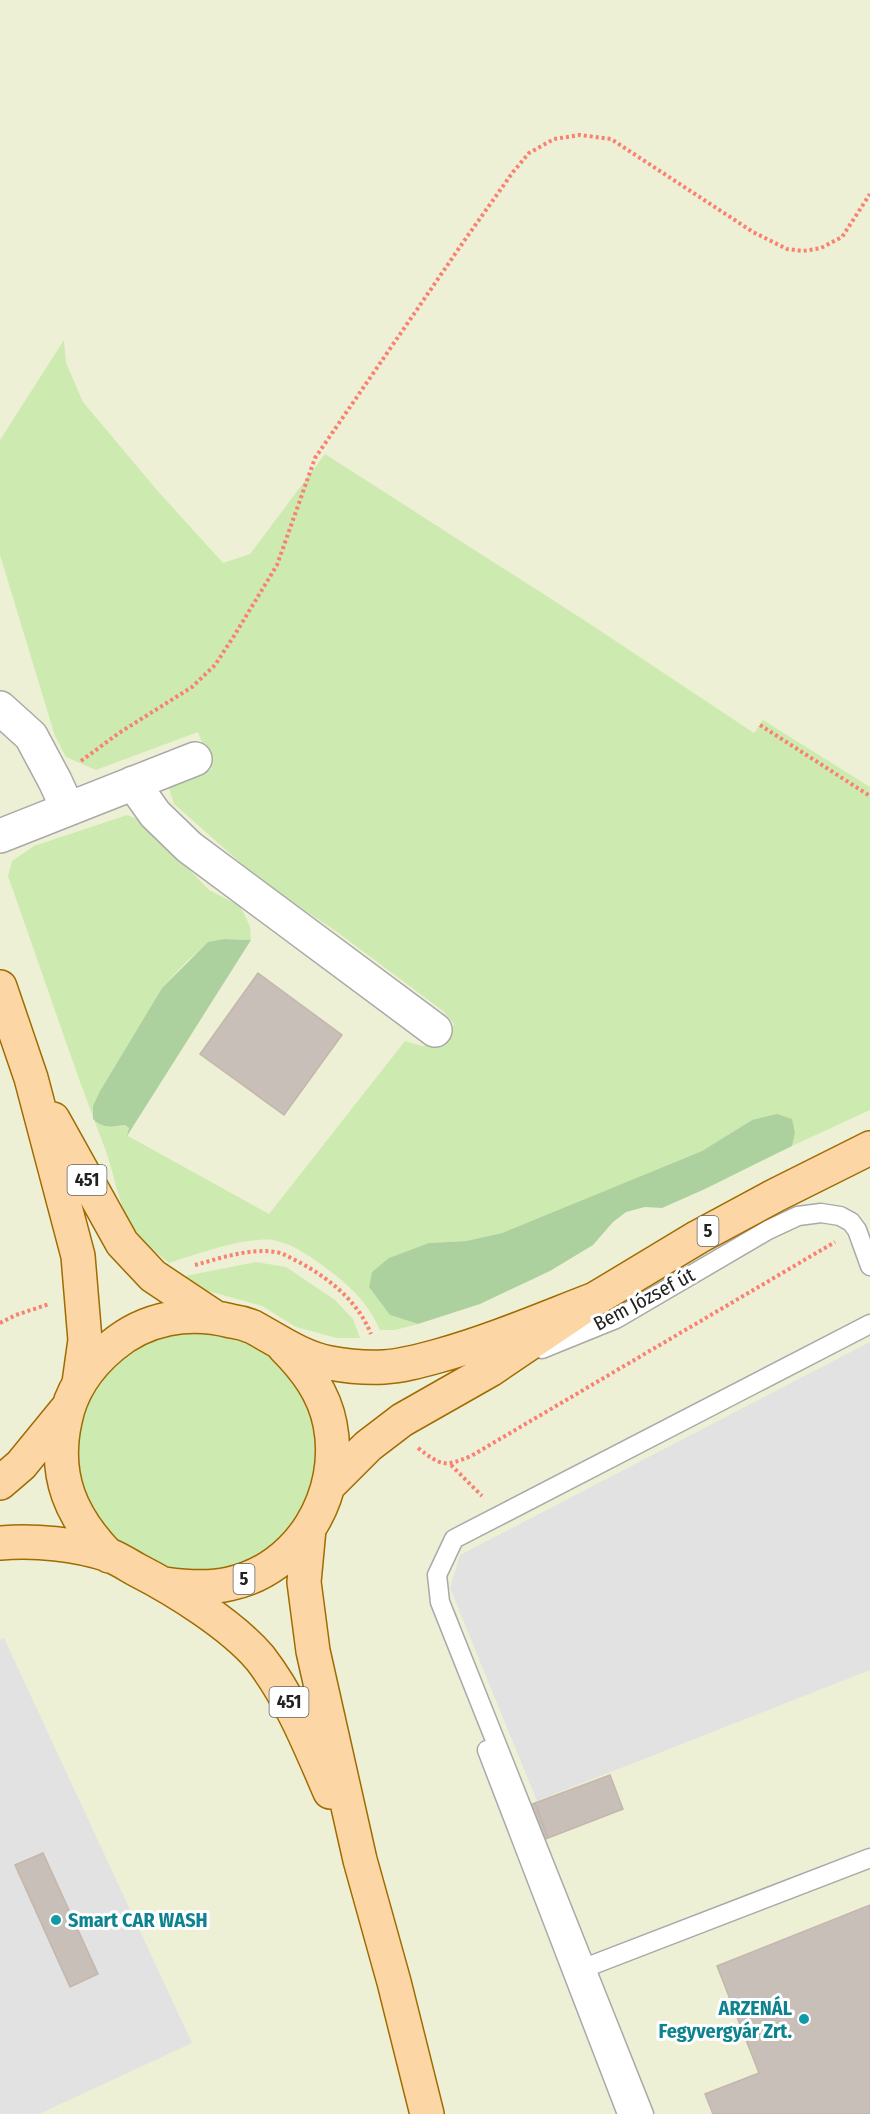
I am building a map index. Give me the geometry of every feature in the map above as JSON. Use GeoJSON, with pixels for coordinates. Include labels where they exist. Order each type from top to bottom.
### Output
{"type":"FeatureCollection","features":[{"type":"Feature","properties":{"kind":"main road","name":"451"},"geometry":{"type":"LineString","coordinates":[[0,987],[31,1078],[78,1256],[85,1340],[73,1396]]}},
{"type":"Feature","properties":{"kind":"main road","name":"451"},"geometry":{"type":"LineString","coordinates":[[31,1078],[122,1243],[153,1276],[213,1316]]}},
{"type":"Feature","properties":{"kind":"main road","name":"5"},"geometry":{"type":"LineString","coordinates":[[330,1484],[368,1446],[402,1420],[490,1370],[595,1299],[698,1237],[870,1148]]}},
{"type":"Feature","properties":{"kind":"main road","name":"5"},"geometry":{"type":"LineString","coordinates":[[0,1483],[21,1465],[73,1396],[98,1357],[122,1337],[150,1323],[181,1316],[213,1316],[250,1326],[283,1345],[329,1363],[384,1367],[415,1362],[487,1342],[595,1299]]}},
{"type":"Feature","properties":{"kind":"main road","name":"5"},"geometry":{"type":"LineString","coordinates":[[0,1544],[64,1545],[110,1556],[163,1584],[196,1588],[240,1581],[260,1573],[288,1554],[309,1530],[321,1508],[330,1484],[334,1454],[330,1423],[320,1394],[304,1367],[283,1345]]}},
{"type":"Feature","properties":{"kind":"main road","name":"5"},"geometry":{"type":"LineString","coordinates":[[73,1396],[62,1435],[61,1462],[66,1489],[76,1514],[90,1536],[110,1556]]}},
{"type":"Feature","properties":{"kind":"main road","name":"451"},"geometry":{"type":"LineString","coordinates":[[309,1530],[304,1582],[307,1616],[360,1860],[427,2114]]}},
{"type":"Feature","properties":{"kind":"main road","name":"451"},"geometry":{"type":"LineString","coordinates":[[163,1584],[222,1623],[259,1658],[288,1700],[360,1860]]}},
{"type":"Feature","properties":{"kind":"street"},"geometry":{"type":"LineString","coordinates":[[0,708],[31,736],[62,795]]}},
{"type":"Feature","properties":{"kind":"street"},"geometry":{"type":"LineString","coordinates":[[0,836],[62,795],[134,783],[195,759]]}},
{"type":"Feature","properties":{"kind":"street"},"geometry":{"type":"LineString","coordinates":[[134,783],[155,814],[189,847],[435,1030]]}},
{"type":"Feature","properties":{"kind":"lane","name":"Bem József út"},"geometry":{"type":"LineString","coordinates":[[490,1370],[616,1319],[768,1230],[798,1216],[821,1213],[840,1216],[851,1222],[857,1230],[870,1266]]}},
{"type":"Feature","properties":{"kind":"lane"},"geometry":{"type":"LineString","coordinates":[[627,2114],[503,1794],[473,1709],[440,1602],[437,1575],[454,1539],[870,1324]]}},
{"type":"Feature","properties":{"kind":"lane"},"geometry":{"type":"LineString","coordinates":[[440,1602],[644,2114]]}},
{"type":"Feature","properties":{"kind":"lane"},"geometry":{"type":"LineString","coordinates":[[587,1967],[870,1858]]}},
{"type":"Feature","properties":{"kind":"path"},"geometry":{"type":"LineString","coordinates":[[62,795],[119,733],[192,687],[215,665],[277,565],[315,458],[464,241],[529,153],[554,139],[580,135],[611,139],[753,232],[787,249],[803,251],[821,248],[842,237],[870,194]]}},
{"type":"Feature","properties":{"kind":"path"},"geometry":{"type":"LineString","coordinates":[[760,725],[870,796]]}},
{"type":"Feature","properties":{"kind":"path"},"geometry":{"type":"LineString","coordinates":[[451,1464],[500,1515]]}},
{"type":"Feature","properties":{"kind":"green space"},"geometry":{"type":"Polygon","coordinates":[[[0,0],[870,0],[870,2114],[0,2114],[0,0]]]}},
{"type":"Feature","properties":{"kind":"green space"},"geometry":{"type":"Polygon","coordinates":[[[64,340],[66,363],[83,402],[156,489],[223,563],[250,554],[325,454],[587,622],[754,733],[763,720],[870,787],[870,1110],[792,1146],[795,1133],[752,1120],[702,1151],[502,1233],[466,1241],[429,1243],[390,1315],[418,1324],[395,1330],[380,1330],[365,1304],[346,1284],[311,1258],[284,1243],[253,1240],[169,1263],[148,1245],[135,1230],[122,1206],[107,1156],[8,876],[12,861],[34,846],[127,815],[141,820],[209,890],[240,906],[250,926],[251,940],[224,939],[208,943],[187,961],[162,988],[100,1091],[94,1115],[96,1121],[106,1126],[125,1125],[129,1128],[128,1136],[269,1214],[405,1041],[422,1046],[447,1041],[454,1024],[443,1011],[337,932],[261,881],[174,804],[169,788],[212,769],[198,732],[96,770],[66,757],[55,736],[0,555],[0,440],[64,340]]]}},
{"type":"Feature","properties":{"kind":"green space"},"geometry":{"type":"Polygon","coordinates":[[[224,939],[251,940],[127,1136],[129,1128],[125,1125],[108,1126],[97,1122],[93,1119],[93,1106],[100,1091],[162,988],[208,942],[224,939]]]}},
{"type":"Feature","properties":{"kind":"green space"},"geometry":{"type":"Polygon","coordinates":[[[777,1114],[792,1119],[795,1133],[792,1146],[662,1208],[645,1207],[626,1212],[613,1222],[593,1245],[550,1271],[480,1304],[418,1324],[390,1315],[369,1287],[372,1272],[389,1258],[429,1243],[466,1241],[502,1233],[702,1151],[752,1120],[777,1114]]]}},
{"type":"Feature","properties":{"kind":"green space"},"geometry":{"type":"Polygon","coordinates":[[[256,1262],[286,1267],[335,1300],[353,1319],[360,1338],[337,1338],[296,1327],[262,1306],[190,1286],[175,1278],[256,1262]]]}},
{"type":"Feature","properties":{"kind":"green space"},"geometry":{"type":"Polygon","coordinates":[[[202,1319],[263,1336],[325,1417],[308,1526],[211,1582],[106,1548],[66,1447],[107,1354],[202,1319]]]}},
{"type":"Feature","properties":{"kind":"shaded area"},"geometry":{"type":"Polygon","coordinates":[[[870,1342],[870,1670],[537,1801],[450,1588],[460,1555],[870,1342]]]}},
{"type":"Feature","properties":{"kind":"shaded area"},"geometry":{"type":"Polygon","coordinates":[[[4,1638],[192,2043],[39,2114],[0,2114],[0,1640],[4,1638]]]}},
{"type":"Feature","properties":{"kind":"building"},"geometry":{"type":"Polygon","coordinates":[[[258,973],[342,1035],[284,1115],[200,1054],[258,973]]]}},
{"type":"Feature","properties":{"kind":"building"},"geometry":{"type":"Polygon","coordinates":[[[610,1775],[623,1809],[548,1838],[535,1803],[610,1775]]]}},
{"type":"Feature","properties":{"kind":"building"},"geometry":{"type":"Polygon","coordinates":[[[535,1803],[548,1838],[528,1845],[515,1811],[535,1803]]]}},
{"type":"Feature","properties":{"kind":"building","name":"Smart CAR WASH"},"geometry":{"type":"Polygon","coordinates":[[[43,1853],[98,1974],[70,1987],[15,1865],[43,1853]]]}},
{"type":"Feature","properties":{"kind":"building","name":"ARZENÁL Fegyvergyár Zrt."},"geometry":{"type":"Polygon","coordinates":[[[870,1905],[870,2114],[713,2114],[705,2094],[759,2073],[717,1966],[870,1905]]]}},
{"type":"Feature","properties":{"kind":"place","name":"Smart CAR WASH"},"geometry":{"type":"Point","coordinates":[56,1920]}},
{"type":"Feature","properties":{"kind":"place","name":"ARZENÁL Fegyvergyár Zrt."},"geometry":{"type":"Point","coordinates":[804,2019]}}]}
